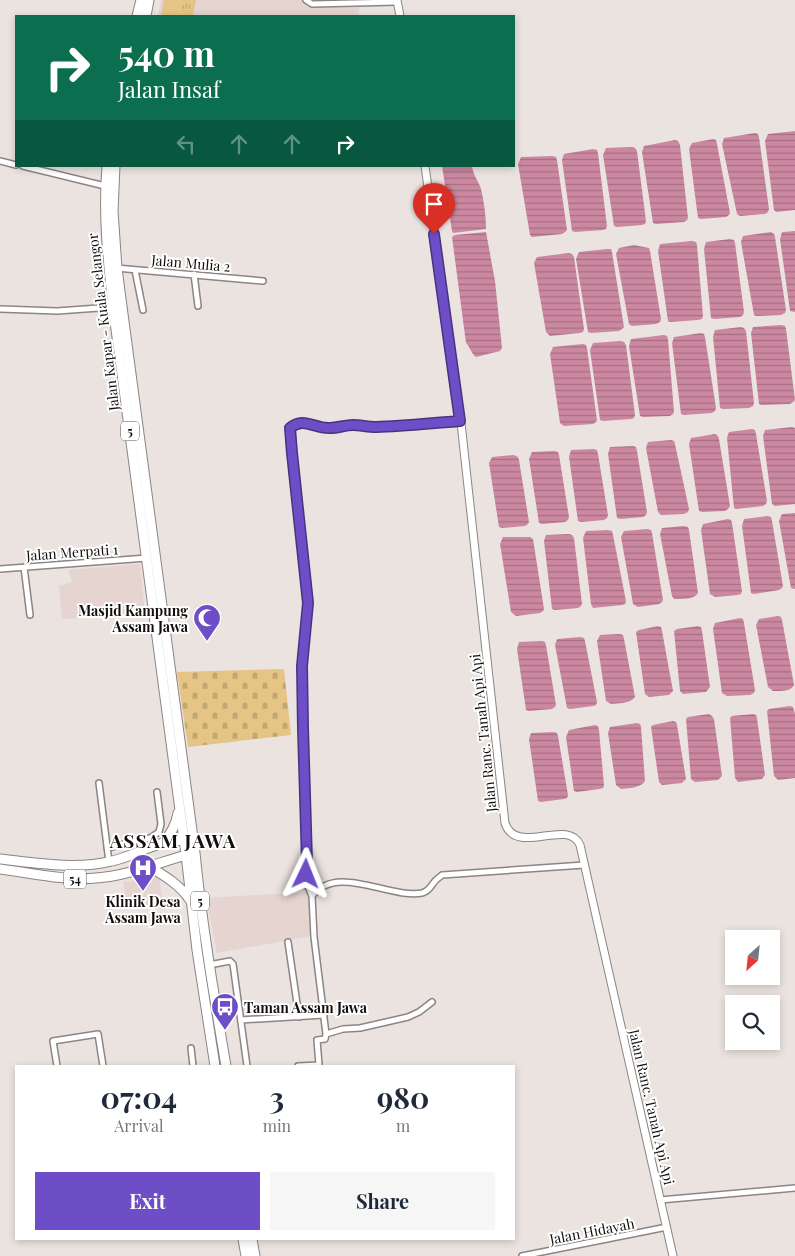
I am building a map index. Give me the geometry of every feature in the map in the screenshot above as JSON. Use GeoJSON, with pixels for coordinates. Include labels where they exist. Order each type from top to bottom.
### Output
{"type":"FeatureCollection","features":[{"type":"Feature","properties":{"kind":"highway"},"geometry":{"type":"LineString","coordinates":[[137,15],[141,0]]}},
{"type":"Feature","properties":{"kind":"highway"},"geometry":{"type":"LineString","coordinates":[[146,15],[149,0]]}},
{"type":"Feature","properties":{"kind":"highway","name":"Jalan Kapar - Kuala Selangor"},"geometry":{"type":"LineString","coordinates":[[107,167],[104,211],[189,837],[189,856]]}},
{"type":"Feature","properties":{"kind":"highway","name":"Jalan Kapar - Kuala Selangor"},"geometry":{"type":"LineString","coordinates":[[115,167],[113,307],[179,801],[189,837]]}},
{"type":"Feature","properties":{"kind":"highway"},"geometry":{"type":"LineString","coordinates":[[163,843],[175,826],[179,801]]}},
{"type":"Feature","properties":{"kind":"highway","name":"54"},"geometry":{"type":"LineString","coordinates":[[0,859],[65,865],[110,862],[163,843],[189,837]]}},
{"type":"Feature","properties":{"kind":"highway","name":"54"},"geometry":{"type":"LineString","coordinates":[[0,869],[60,878],[85,879],[112,876],[189,856]]}},
{"type":"Feature","properties":{"kind":"highway","name":"5"},"geometry":{"type":"LineString","coordinates":[[189,856],[192,902],[215,1065]]}},
{"type":"Feature","properties":{"kind":"highway","name":"5"},"geometry":{"type":"LineString","coordinates":[[189,856],[200,908],[226,1065]]}},
{"type":"Feature","properties":{"kind":"highway"},"geometry":{"type":"LineString","coordinates":[[150,867],[184,891],[192,902]]}},
{"type":"Feature","properties":{"kind":"highway"},"geometry":{"type":"LineString","coordinates":[[243,1240],[246,1256]]}},
{"type":"Feature","properties":{"kind":"highway"},"geometry":{"type":"LineString","coordinates":[[252,1240],[254,1256]]}},
{"type":"Feature","properties":{"kind":"street"},"geometry":{"type":"LineString","coordinates":[[306,0],[312,4],[397,1],[400,15]]}},
{"type":"Feature","properties":{"kind":"street"},"geometry":{"type":"LineString","coordinates":[[0,161],[15,165]]}},
{"type":"Feature","properties":{"kind":"street"},"geometry":{"type":"LineString","coordinates":[[27,167],[105,186]]}},
{"type":"Feature","properties":{"kind":"street","name":"Jalan Ranc. Tanah Api Api"},"geometry":{"type":"LineString","coordinates":[[425,167],[460,421],[505,823],[510,832],[519,837],[567,834],[579,841],[673,1256]]}},
{"type":"Feature","properties":{"kind":"street","name":"Jalan Mulia 2"},"geometry":{"type":"LineString","coordinates":[[113,267],[263,281]]}},
{"type":"Feature","properties":{"kind":"street"},"geometry":{"type":"LineString","coordinates":[[135,270],[143,310]]}},
{"type":"Feature","properties":{"kind":"street"},"geometry":{"type":"LineString","coordinates":[[194,274],[198,306]]}},
{"type":"Feature","properties":{"kind":"street"},"geometry":{"type":"LineString","coordinates":[[0,309],[57,311],[113,307]]}},
{"type":"Feature","properties":{"kind":"street"},"geometry":{"type":"LineString","coordinates":[[319,1065],[317,1040],[326,1039],[326,1034],[314,937],[312,896],[306,882],[307,854],[302,666],[308,603],[290,428],[296,423],[301,422],[331,428],[353,425],[373,427],[460,421]]}},
{"type":"Feature","properties":{"kind":"street","name":"Jalan Merpati 1"},"geometry":{"type":"LineString","coordinates":[[0,569],[147,558]]}},
{"type":"Feature","properties":{"kind":"street"},"geometry":{"type":"LineString","coordinates":[[24,567],[30,615]]}},
{"type":"Feature","properties":{"kind":"street"},"geometry":{"type":"LineString","coordinates":[[99,783],[110,862]]}},
{"type":"Feature","properties":{"kind":"street"},"geometry":{"type":"LineString","coordinates":[[107,848],[150,838],[159,832],[161,824],[158,792]]}},
{"type":"Feature","properties":{"kind":"street"},"geometry":{"type":"LineString","coordinates":[[312,896],[318,889],[336,883],[351,882],[394,892],[414,893],[428,891],[436,879],[442,876],[584,865]]}},
{"type":"Feature","properties":{"kind":"street"},"geometry":{"type":"LineString","coordinates":[[288,942],[299,1016]]}},
{"type":"Feature","properties":{"kind":"street"},"geometry":{"type":"LineString","coordinates":[[209,965],[230,961],[233,964],[247,1065]]}},
{"type":"Feature","properties":{"kind":"street"},"geometry":{"type":"LineString","coordinates":[[326,1034],[408,1017],[419,1012],[432,1002]]}},
{"type":"Feature","properties":{"kind":"street"},"geometry":{"type":"LineString","coordinates":[[241,1020],[324,1015]]}},
{"type":"Feature","properties":{"kind":"street"},"geometry":{"type":"LineString","coordinates":[[57,1065],[53,1041],[98,1034],[103,1065]]}},
{"type":"Feature","properties":{"kind":"street"},"geometry":{"type":"LineString","coordinates":[[191,1048],[193,1065]]}},
{"type":"Feature","properties":{"kind":"street"},"geometry":{"type":"LineString","coordinates":[[660,1200],[795,1188]]}},
{"type":"Feature","properties":{"kind":"street","name":"Jalan Hidayah"},"geometry":{"type":"LineString","coordinates":[[522,1256],[666,1228]]}},
{"type":"Feature","properties":{"kind":"shaded area"},"geometry":{"type":"Polygon","coordinates":[[[161,0],[303,0],[313,6],[360,7],[358,15],[158,15],[161,0]]]}},
{"type":"Feature","properties":{"kind":"shaded area"},"geometry":{"type":"Polygon","coordinates":[[[795,131],[795,210],[776,212],[774,210],[765,141],[768,134],[795,131]]]}},
{"type":"Feature","properties":{"kind":"shaded area"},"geometry":{"type":"Polygon","coordinates":[[[755,133],[759,137],[769,209],[765,214],[740,216],[737,214],[722,144],[724,138],[755,133]]]}},
{"type":"Feature","properties":{"kind":"shaded area"},"geometry":{"type":"Polygon","coordinates":[[[675,140],[680,145],[688,218],[684,222],[656,224],[653,223],[642,152],[644,146],[675,140]]]}},
{"type":"Feature","properties":{"kind":"shaded area"},"geometry":{"type":"Polygon","coordinates":[[[716,140],[717,144],[730,213],[726,217],[701,219],[698,218],[689,149],[692,143],[716,140]]]}},
{"type":"Feature","properties":{"kind":"shaded area"},"geometry":{"type":"Polygon","coordinates":[[[632,147],[637,151],[646,221],[642,225],[617,227],[614,226],[603,155],[606,148],[632,147]]]}},
{"type":"Feature","properties":{"kind":"shaded area"},"geometry":{"type":"Polygon","coordinates":[[[597,150],[598,153],[607,226],[603,230],[575,232],[572,231],[562,160],[564,154],[597,150]]]}},
{"type":"Feature","properties":{"kind":"shaded area"},"geometry":{"type":"Polygon","coordinates":[[[521,157],[556,157],[557,160],[567,230],[562,234],[532,237],[530,235],[518,164],[521,157]]]}},
{"type":"Feature","properties":{"kind":"shaded area"},"geometry":{"type":"Polygon","coordinates":[[[442,167],[472,167],[481,189],[486,229],[453,233],[442,167]]]}},
{"type":"Feature","properties":{"kind":"shaded area"},"geometry":{"type":"Polygon","coordinates":[[[795,231],[795,312],[790,311],[780,239],[782,232],[795,231]]]}},
{"type":"Feature","properties":{"kind":"shaded area"},"geometry":{"type":"Polygon","coordinates":[[[486,232],[495,281],[502,348],[500,351],[476,357],[466,343],[452,237],[455,235],[486,232]]]}},
{"type":"Feature","properties":{"kind":"shaded area"},"geometry":{"type":"Polygon","coordinates":[[[771,232],[775,237],[786,310],[781,315],[756,316],[754,315],[741,242],[743,236],[771,232]]]}},
{"type":"Feature","properties":{"kind":"shaded area"},"geometry":{"type":"Polygon","coordinates":[[[734,240],[735,243],[744,312],[740,317],[714,319],[711,318],[704,249],[706,242],[734,240]]]}},
{"type":"Feature","properties":{"kind":"shaded area"},"geometry":{"type":"Polygon","coordinates":[[[696,242],[697,245],[703,316],[702,319],[698,320],[670,322],[668,321],[658,251],[660,244],[696,242]]]}},
{"type":"Feature","properties":{"kind":"shaded area"},"geometry":{"type":"Polygon","coordinates":[[[634,245],[649,248],[650,251],[661,319],[656,324],[632,326],[629,324],[616,254],[619,248],[634,245]]]}},
{"type":"Feature","properties":{"kind":"shaded area"},"geometry":{"type":"Polygon","coordinates":[[[611,249],[624,327],[619,331],[591,333],[588,332],[576,259],[579,252],[611,249]]]}},
{"type":"Feature","properties":{"kind":"shaded area"},"geometry":{"type":"Polygon","coordinates":[[[569,253],[574,257],[584,329],[580,333],[550,336],[546,332],[534,263],[537,257],[569,253]]]}},
{"type":"Feature","properties":{"kind":"shaded area"},"geometry":{"type":"Polygon","coordinates":[[[785,326],[786,329],[795,400],[790,404],[761,405],[759,404],[751,333],[753,327],[785,326]]]}},
{"type":"Feature","properties":{"kind":"shaded area"},"geometry":{"type":"Polygon","coordinates":[[[741,327],[746,331],[754,403],[749,408],[723,409],[720,408],[713,337],[715,330],[741,327]]]}},
{"type":"Feature","properties":{"kind":"shaded area"},"geometry":{"type":"Polygon","coordinates":[[[701,333],[705,337],[716,408],[712,413],[684,415],[681,414],[672,343],[674,337],[701,333]]]}},
{"type":"Feature","properties":{"kind":"shaded area"},"geometry":{"type":"Polygon","coordinates":[[[664,335],[668,339],[674,412],[670,416],[643,417],[640,416],[629,346],[631,339],[664,335]]]}},
{"type":"Feature","properties":{"kind":"shaded area"},"geometry":{"type":"Polygon","coordinates":[[[621,341],[626,345],[635,415],[631,419],[603,421],[600,420],[590,350],[593,343],[621,341]]]}},
{"type":"Feature","properties":{"kind":"shaded area"},"geometry":{"type":"Polygon","coordinates":[[[583,344],[587,348],[597,420],[593,424],[564,426],[560,423],[550,354],[553,347],[583,344]]]}},
{"type":"Feature","properties":{"kind":"shaded area"},"geometry":{"type":"Polygon","coordinates":[[[795,428],[795,504],[775,506],[772,504],[763,436],[765,430],[795,428]]]}},
{"type":"Feature","properties":{"kind":"shaded area"},"geometry":{"type":"Polygon","coordinates":[[[755,430],[756,434],[767,501],[763,506],[736,509],[734,508],[727,438],[729,432],[755,430]]]}},
{"type":"Feature","properties":{"kind":"shaded area"},"geometry":{"type":"Polygon","coordinates":[[[715,434],[719,439],[730,506],[725,511],[702,512],[699,511],[689,444],[691,438],[715,434]]]}},
{"type":"Feature","properties":{"kind":"shaded area"},"geometry":{"type":"Polygon","coordinates":[[[671,440],[675,444],[689,509],[684,514],[661,515],[658,512],[646,448],[648,442],[671,440]]]}},
{"type":"Feature","properties":{"kind":"shaded area"},"geometry":{"type":"Polygon","coordinates":[[[610,447],[636,447],[637,451],[647,512],[643,517],[620,519],[617,518],[608,454],[610,447]]]}},
{"type":"Feature","properties":{"kind":"shaded area"},"geometry":{"type":"Polygon","coordinates":[[[571,450],[597,450],[598,454],[608,515],[604,520],[581,522],[578,521],[569,457],[571,450]]]}},
{"type":"Feature","properties":{"kind":"shaded area"},"geometry":{"type":"Polygon","coordinates":[[[532,452],[558,452],[559,455],[569,517],[565,522],[542,524],[539,523],[529,459],[532,452]]]}},
{"type":"Feature","properties":{"kind":"shaded area"},"geometry":{"type":"Polygon","coordinates":[[[514,455],[519,460],[529,522],[525,526],[502,528],[499,527],[489,463],[492,457],[514,455]]]}},
{"type":"Feature","properties":{"kind":"shaded area"},"geometry":{"type":"Polygon","coordinates":[[[795,513],[795,589],[791,588],[779,521],[782,514],[795,513]]]}},
{"type":"Feature","properties":{"kind":"shaded area"},"geometry":{"type":"Polygon","coordinates":[[[771,517],[772,521],[783,586],[779,590],[754,594],[751,593],[742,526],[744,519],[771,517]]]}},
{"type":"Feature","properties":{"kind":"shaded area"},"geometry":{"type":"Polygon","coordinates":[[[728,519],[732,523],[742,591],[738,595],[715,597],[710,594],[701,530],[703,524],[728,519]]]}},
{"type":"Feature","properties":{"kind":"shaded area"},"geometry":{"type":"Polygon","coordinates":[[[688,527],[689,530],[698,593],[691,598],[674,599],[660,534],[662,528],[688,527]]]}},
{"type":"Feature","properties":{"kind":"shaded area"},"geometry":{"type":"Polygon","coordinates":[[[651,530],[652,533],[663,600],[659,604],[638,607],[633,604],[621,537],[624,531],[651,530]]]}},
{"type":"Feature","properties":{"kind":"shaded area"},"geometry":{"type":"Polygon","coordinates":[[[586,531],[612,531],[626,601],[622,605],[593,608],[583,538],[586,531]]]}},
{"type":"Feature","properties":{"kind":"shaded area"},"geometry":{"type":"Polygon","coordinates":[[[569,534],[574,538],[582,604],[578,608],[555,610],[552,609],[544,541],[546,535],[569,534]]]}},
{"type":"Feature","properties":{"kind":"shaded area"},"geometry":{"type":"Polygon","coordinates":[[[503,537],[530,537],[533,539],[544,609],[540,613],[516,616],[511,612],[500,544],[503,537]]]}},
{"type":"Feature","properties":{"kind":"shaded area"},"geometry":{"type":"Polygon","coordinates":[[[140,564],[145,614],[62,619],[59,586],[72,582],[68,570],[140,564]]]}},
{"type":"Feature","properties":{"kind":"shaded area"},"geometry":{"type":"Polygon","coordinates":[[[778,616],[782,620],[794,685],[788,690],[773,691],[768,687],[756,625],[759,619],[778,616]]]}},
{"type":"Feature","properties":{"kind":"shaded area"},"geometry":{"type":"Polygon","coordinates":[[[743,619],[744,623],[755,690],[750,695],[727,696],[722,693],[713,629],[715,623],[743,619]]]}},
{"type":"Feature","properties":{"kind":"shaded area"},"geometry":{"type":"Polygon","coordinates":[[[658,626],[661,627],[662,631],[673,691],[669,695],[649,697],[645,694],[636,632],[658,626]]]}},
{"type":"Feature","properties":{"kind":"shaded area"},"geometry":{"type":"Polygon","coordinates":[[[701,627],[702,631],[710,687],[706,692],[683,694],[680,691],[674,631],[701,627]]]}},
{"type":"Feature","properties":{"kind":"shaded area"},"geometry":{"type":"Polygon","coordinates":[[[600,635],[623,635],[624,639],[635,697],[627,702],[611,704],[606,701],[597,641],[600,635]]]}},
{"type":"Feature","properties":{"kind":"shaded area"},"geometry":{"type":"Polygon","coordinates":[[[584,638],[585,641],[597,702],[593,706],[570,709],[567,708],[555,645],[557,639],[584,638]]]}},
{"type":"Feature","properties":{"kind":"shaded area"},"geometry":{"type":"Polygon","coordinates":[[[542,641],[546,645],[556,705],[552,709],[529,711],[526,710],[517,649],[519,642],[542,641]]]}},
{"type":"Feature","properties":{"kind":"shaded area"},"geometry":{"type":"Polygon","coordinates":[[[793,707],[795,714],[795,778],[778,780],[774,776],[767,711],[769,709],[793,707]]]}},
{"type":"Feature","properties":{"kind":"shaded area"},"geometry":{"type":"Polygon","coordinates":[[[709,714],[714,719],[722,776],[718,780],[695,782],[691,779],[686,719],[688,717],[709,714]]]}},
{"type":"Feature","properties":{"kind":"shaded area"},"geometry":{"type":"Polygon","coordinates":[[[753,714],[757,718],[765,775],[762,779],[738,782],[735,778],[730,718],[732,716],[753,714]]]}},
{"type":"Feature","properties":{"kind":"shaded area"},"geometry":{"type":"Polygon","coordinates":[[[673,721],[677,725],[686,779],[682,783],[662,785],[659,782],[651,727],[673,721]]]}},
{"type":"Feature","properties":{"kind":"shaded area"},"geometry":{"type":"Polygon","coordinates":[[[637,723],[641,727],[645,781],[638,786],[621,789],[616,785],[608,733],[610,727],[637,723]]]}},
{"type":"Feature","properties":{"kind":"shaded area"},"geometry":{"type":"Polygon","coordinates":[[[598,726],[599,730],[604,785],[603,788],[577,792],[574,791],[566,737],[569,730],[598,726]]]}},
{"type":"Feature","properties":{"kind":"shaded area"},"geometry":{"type":"Polygon","coordinates":[[[554,732],[558,736],[568,795],[564,799],[541,802],[538,801],[529,739],[531,733],[554,732]]]}},
{"type":"Feature","properties":{"kind":"shaded area","name":"Klinik Desa Assam Jawa"},"geometry":{"type":"Polygon","coordinates":[[[159,877],[163,903],[127,908],[123,882],[159,877]]]}},
{"type":"Feature","properties":{"kind":"shaded area"},"geometry":{"type":"Polygon","coordinates":[[[309,892],[312,936],[217,953],[206,898],[309,892]]]}},
{"type":"Feature","properties":{"kind":"green space"},"geometry":{"type":"Polygon","coordinates":[[[164,0],[196,0],[193,15],[161,15],[164,0]]]}},
{"type":"Feature","properties":{"kind":"green space"},"geometry":{"type":"Polygon","coordinates":[[[284,669],[291,735],[188,747],[177,672],[284,669]]]}},
{"type":"Feature","properties":{"kind":"place","name":"Masjid Kampung Assam Jawa"},"geometry":{"type":"Point","coordinates":[207,642]}},
{"type":"Feature","properties":{"kind":"place","name":"Klinik Desa Assam Jawa"},"geometry":{"type":"Point","coordinates":[143,892]}},
{"type":"Feature","properties":{"kind":"place","name":"Taman Assam Jawa"},"geometry":{"type":"Point","coordinates":[225,1031]}},
{"type":"Feature","properties":{"kind":"district","name":"ASSAM JAWA"},"geometry":{"type":"Point","coordinates":[173,840]}},
{"type":"Feature","properties":{"kind":"route"},"geometry":{"type":"LineString","coordinates":[[306,874],[302,666],[308,603],[290,428],[296,423],[301,422],[324,428],[336,428],[353,425],[373,427],[460,421],[434,234]]}}]}
